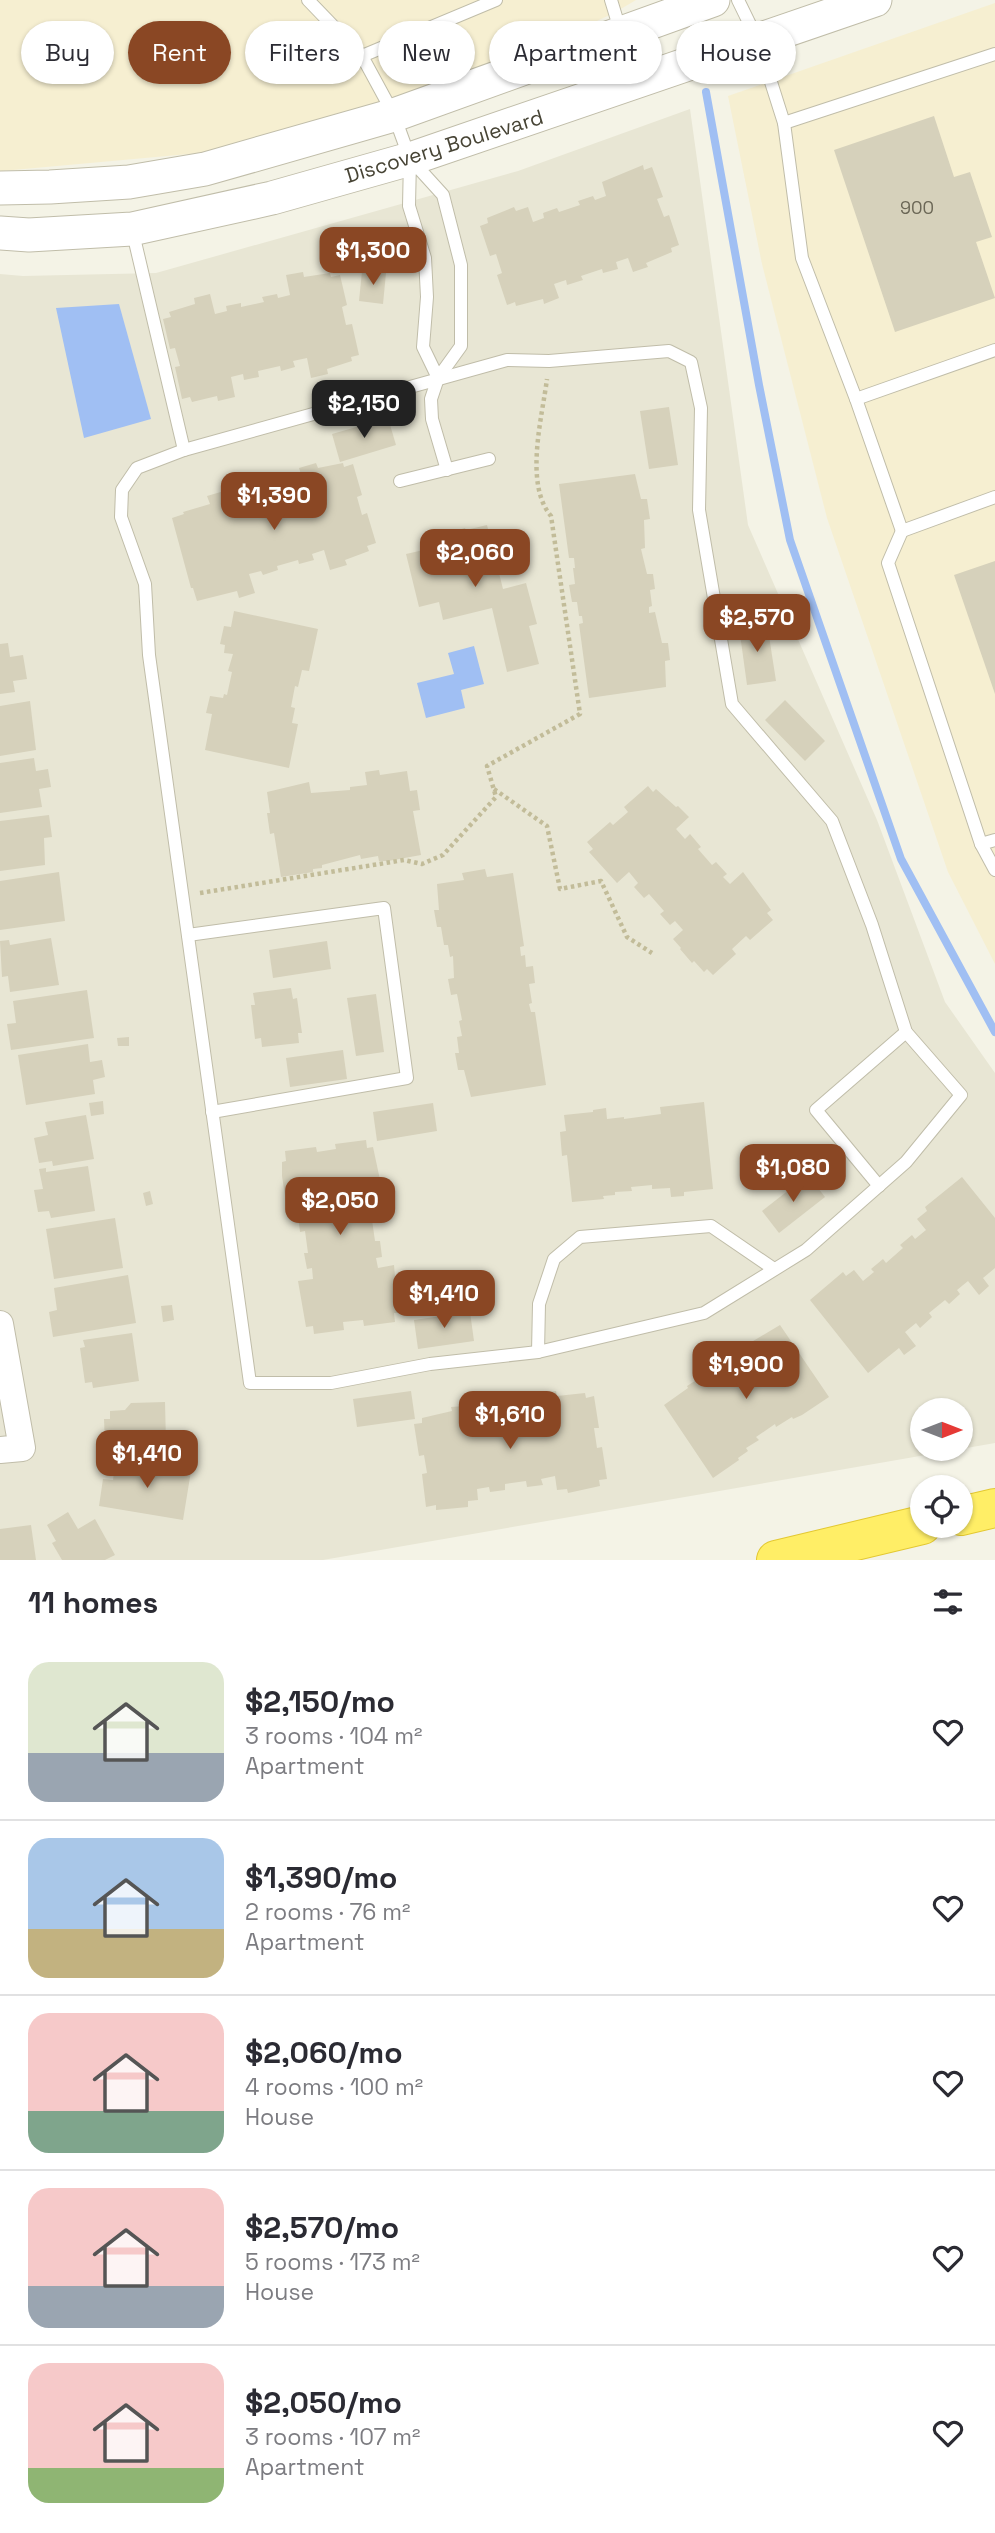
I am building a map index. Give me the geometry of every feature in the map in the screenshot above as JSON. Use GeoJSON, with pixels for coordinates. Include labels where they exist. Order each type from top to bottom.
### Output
{"type":"FeatureCollection","features":[{"type":"Feature","properties":{"kind":"highway"},"geometry":{"type":"LineString","coordinates":[[973,1513],[995,1508]]}},
{"type":"Feature","properties":{"kind":"highway"},"geometry":{"type":"LineString","coordinates":[[776,1560],[910,1528]]}},
{"type":"Feature","properties":{"kind":"street"},"geometry":{"type":"LineString","coordinates":[[656,21],[713,0]]}},
{"type":"Feature","properties":{"kind":"street","name":"Discovery Boulevard"},"geometry":{"type":"LineString","coordinates":[[796,28],[875,0]]}},
{"type":"Feature","properties":{"kind":"street","name":"Discovery Boulevard"},"geometry":{"type":"LineString","coordinates":[[0,233],[29,235],[132,229],[272,198],[410,159],[676,69]]}},
{"type":"Feature","properties":{"kind":"street"},"geometry":{"type":"LineString","coordinates":[[0,188],[129,182],[205,169],[394,115],[489,81]]}},
{"type":"Feature","properties":{"kind":"street"},"geometry":{"type":"LineString","coordinates":[[0,1324],[22,1448],[0,1450]]}},
{"type":"Feature","properties":{"kind":"lane"},"geometry":{"type":"LineString","coordinates":[[308,0],[328,21]]}},
{"type":"Feature","properties":{"kind":"lane"},"geometry":{"type":"LineString","coordinates":[[364,55],[496,0]]}},
{"type":"Feature","properties":{"kind":"lane"},"geometry":{"type":"LineString","coordinates":[[611,0],[617,21]]}},
{"type":"Feature","properties":{"kind":"lane"},"geometry":{"type":"LineString","coordinates":[[738,0],[748,21]]}},
{"type":"Feature","properties":{"kind":"lane"},"geometry":{"type":"LineString","coordinates":[[784,123],[995,54]]}},
{"type":"Feature","properties":{"kind":"lane"},"geometry":{"type":"LineString","coordinates":[[364,60],[394,115],[410,159],[409,206],[425,258],[427,297],[423,347],[438,378]]}},
{"type":"Feature","properties":{"kind":"lane"},"geometry":{"type":"LineString","coordinates":[[772,84],[784,123],[802,258],[856,399],[902,531],[888,563],[981,844],[995,870]]}},
{"type":"Feature","properties":{"kind":"lane"},"geometry":{"type":"LineString","coordinates":[[410,159],[443,195],[461,265],[461,346],[438,378],[431,399],[432,419],[447,470]]}},
{"type":"Feature","properties":{"kind":"lane"},"geometry":{"type":"LineString","coordinates":[[132,229],[184,450]]}},
{"type":"Feature","properties":{"kind":"lane"},"geometry":{"type":"LineString","coordinates":[[856,399],[995,350]]}},
{"type":"Feature","properties":{"kind":"lane"},"geometry":{"type":"LineString","coordinates":[[669,351],[691,362],[701,408],[699,510],[732,704],[832,821],[872,925],[906,1032],[961,1095],[906,1162],[806,1250],[704,1313],[538,1352],[430,1364],[331,1383],[250,1383],[149,656],[145,584],[121,517],[122,490],[137,468],[184,450],[438,378],[507,360],[549,361],[669,351]]}},
{"type":"Feature","properties":{"kind":"lane"},"geometry":{"type":"LineString","coordinates":[[400,481],[489,458]]}},
{"type":"Feature","properties":{"kind":"lane"},"geometry":{"type":"LineString","coordinates":[[902,531],[995,498]]}},
{"type":"Feature","properties":{"kind":"lane"},"geometry":{"type":"LineString","coordinates":[[981,844],[995,840]]}},
{"type":"Feature","properties":{"kind":"lane"},"geometry":{"type":"LineString","coordinates":[[188,935],[384,908],[407,1079],[212,1112]]}},
{"type":"Feature","properties":{"kind":"lane"},"geometry":{"type":"LineString","coordinates":[[879,1186],[817,1110],[906,1032]]}},
{"type":"Feature","properties":{"kind":"lane"},"geometry":{"type":"LineString","coordinates":[[538,1352],[539,1304],[554,1259],[580,1237],[711,1226],[774,1269]]}},
{"type":"Feature","properties":{"kind":"path"},"geometry":{"type":"LineString","coordinates":[[182,895],[404,860],[422,864],[443,855],[496,797],[487,766],[580,715],[551,516],[542,507],[535,466],[549,361]]}},
{"type":"Feature","properties":{"kind":"path"},"geometry":{"type":"LineString","coordinates":[[494,788],[547,826],[560,889],[601,881],[627,937],[652,953]]}},
{"type":"Feature","properties":{"kind":"shaded area"},"geometry":{"type":"Polygon","coordinates":[[[0,0],[636,0],[597,21],[489,21],[489,71],[475,77],[475,21],[378,21],[378,84],[461,84],[394,115],[200,153],[0,171],[0,0]]]}},
{"type":"Feature","properties":{"kind":"shaded area"},"geometry":{"type":"Polygon","coordinates":[[[995,3],[995,964],[948,872],[827,518],[762,264],[728,96],[762,84],[796,84],[796,72],[995,3]]]}},
{"type":"Feature","properties":{"kind":"shaded area"},"geometry":{"type":"Polygon","coordinates":[[[690,109],[748,525],[877,820],[945,1002],[995,1073],[995,1443],[973,1447],[973,1398],[910,1398],[910,1458],[323,1560],[0,1560],[0,274],[23,276],[156,273],[518,171],[690,109]]]}},
{"type":"Feature","properties":{"kind":"water"},"geometry":{"type":"Polygon","coordinates":[[[119,304],[151,419],[84,438],[56,308],[119,304]]]}},
{"type":"Feature","properties":{"kind":"water"},"geometry":{"type":"Polygon","coordinates":[[[474,646],[484,684],[461,690],[465,708],[426,718],[417,683],[454,674],[448,653],[474,646]]]}},
{"type":"Feature","properties":{"kind":"building"},"geometry":{"type":"Polygon","coordinates":[[[934,116],[954,177],[970,172],[992,237],[976,242],[995,298],[895,332],[834,150],[934,116]]]}},
{"type":"Feature","properties":{"kind":"building"},"geometry":{"type":"Polygon","coordinates":[[[643,165],[644,170],[652,167],[663,197],[657,199],[664,217],[669,215],[679,245],[671,248],[672,252],[646,263],[648,267],[633,272],[628,258],[616,262],[618,269],[603,273],[602,269],[581,276],[583,280],[567,285],[566,280],[554,284],[559,298],[544,304],[543,299],[516,306],[515,302],[507,305],[497,275],[502,273],[496,254],[490,256],[480,226],[488,223],[487,218],[514,207],[516,211],[528,207],[533,222],[544,218],[543,213],[557,208],[559,212],[580,205],[578,201],[593,196],[595,200],[606,196],[602,182],[643,165]]]}},
{"type":"Feature","properties":{"kind":"building"},"geometry":{"type":"Polygon","coordinates":[[[362,271],[386,273],[383,304],[359,301],[362,271]]]}},
{"type":"Feature","properties":{"kind":"building"},"geometry":{"type":"Polygon","coordinates":[[[303,272],[304,277],[330,273],[331,277],[340,275],[347,305],[342,307],[346,325],[352,324],[359,355],[351,357],[352,361],[327,369],[328,374],[311,378],[307,358],[293,361],[295,367],[281,371],[280,366],[258,371],[259,377],[244,380],[243,374],[231,377],[235,397],[218,401],[217,396],[192,402],[190,397],[182,399],[175,367],[180,366],[175,348],[170,349],[163,319],[171,317],[169,312],[195,304],[194,298],[210,294],[215,314],[227,311],[226,306],[241,303],[241,307],[264,302],[262,297],[277,294],[278,298],[290,295],[286,275],[303,272]]]}},
{"type":"Feature","properties":{"kind":"building"},"geometry":{"type":"Polygon","coordinates":[[[669,407],[678,465],[649,469],[640,411],[669,407]]]}},
{"type":"Feature","properties":{"kind":"building"},"geometry":{"type":"Polygon","coordinates":[[[388,418],[396,445],[340,462],[332,434],[388,418]]]}},
{"type":"Feature","properties":{"kind":"building"},"geometry":{"type":"Polygon","coordinates":[[[316,463],[318,468],[343,463],[344,467],[353,464],[362,495],[357,497],[362,515],[367,513],[376,543],[367,546],[369,551],[345,560],[347,565],[330,570],[324,550],[312,554],[314,560],[299,564],[298,560],[277,566],[278,570],[263,575],[261,571],[249,574],[255,593],[239,598],[237,591],[197,601],[172,518],[210,504],[207,496],[224,491],[230,511],[242,507],[241,503],[256,498],[257,502],[278,496],[277,491],[292,487],[293,491],[305,487],[299,468],[316,463]]]}},
{"type":"Feature","properties":{"kind":"building"},"geometry":{"type":"Polygon","coordinates":[[[635,474],[641,499],[647,499],[650,519],[644,520],[645,548],[641,549],[647,574],[653,574],[655,589],[650,590],[652,606],[649,607],[649,613],[655,612],[662,643],[668,643],[670,660],[665,661],[666,687],[589,698],[579,624],[583,623],[582,616],[579,616],[577,602],[572,602],[569,585],[575,584],[574,558],[569,558],[559,484],[635,474]]]}},
{"type":"Feature","properties":{"kind":"building"},"geometry":{"type":"Polygon","coordinates":[[[487,525],[503,589],[526,583],[537,624],[529,626],[539,664],[507,672],[492,608],[443,620],[439,602],[419,607],[406,554],[428,549],[425,540],[465,528],[466,530],[487,525]]]}},
{"type":"Feature","properties":{"kind":"building"},"geometry":{"type":"Polygon","coordinates":[[[995,561],[995,694],[954,575],[995,561]]]}},
{"type":"Feature","properties":{"kind":"building"},"geometry":{"type":"Polygon","coordinates":[[[234,611],[318,629],[309,671],[302,670],[298,687],[295,686],[291,707],[295,708],[292,723],[298,724],[289,768],[205,750],[212,714],[206,713],[210,696],[223,698],[224,694],[227,695],[232,672],[228,671],[233,654],[224,653],[225,645],[220,644],[224,626],[231,627],[234,611]]]}},
{"type":"Feature","properties":{"kind":"building"},"geometry":{"type":"Polygon","coordinates":[[[767,623],[776,681],[747,685],[739,627],[767,623]]]}},
{"type":"Feature","properties":{"kind":"building"},"geometry":{"type":"Polygon","coordinates":[[[8,643],[10,657],[23,655],[27,679],[13,681],[15,692],[0,694],[0,644],[8,643]]]}},
{"type":"Feature","properties":{"kind":"building"},"geometry":{"type":"Polygon","coordinates":[[[785,700],[825,741],[805,761],[765,720],[785,700]]]}},
{"type":"Feature","properties":{"kind":"building"},"geometry":{"type":"Polygon","coordinates":[[[30,701],[36,750],[0,756],[0,706],[30,701]]]}},
{"type":"Feature","properties":{"kind":"building"},"geometry":{"type":"Polygon","coordinates":[[[34,758],[36,771],[48,769],[51,787],[39,789],[42,807],[0,813],[0,763],[34,758]]]}},
{"type":"Feature","properties":{"kind":"building"},"geometry":{"type":"Polygon","coordinates":[[[379,770],[380,775],[407,771],[410,791],[417,790],[420,810],[413,811],[421,855],[379,861],[378,856],[361,859],[360,855],[322,865],[322,868],[313,869],[313,872],[281,877],[274,833],[270,834],[267,792],[309,782],[311,793],[350,790],[350,787],[367,785],[365,772],[379,770]]]}},
{"type":"Feature","properties":{"kind":"building"},"geometry":{"type":"Polygon","coordinates":[[[648,786],[653,792],[656,789],[689,817],[676,829],[685,839],[690,834],[701,847],[698,849],[712,865],[716,862],[727,874],[723,877],[730,884],[743,872],[771,910],[767,913],[773,920],[750,940],[746,936],[732,949],[736,954],[713,975],[707,969],[704,972],[694,961],[692,963],[680,949],[673,939],[683,930],[675,921],[670,925],[660,914],[664,911],[649,894],[644,898],[634,887],[638,883],[629,872],[617,883],[589,852],[593,849],[587,842],[610,822],[613,825],[628,812],[624,807],[648,786]]]}},
{"type":"Feature","properties":{"kind":"building"},"geometry":{"type":"Polygon","coordinates":[[[49,815],[52,837],[44,838],[45,865],[0,871],[0,821],[49,815]]]}},
{"type":"Feature","properties":{"kind":"building"},"geometry":{"type":"Polygon","coordinates":[[[485,869],[487,877],[513,873],[524,946],[520,947],[521,956],[525,955],[526,967],[533,966],[535,983],[529,984],[532,1003],[529,1004],[531,1012],[535,1012],[546,1085],[471,1097],[464,1070],[458,1070],[455,1053],[459,1053],[457,1037],[462,1036],[459,1021],[462,1020],[457,994],[451,995],[448,979],[454,978],[453,956],[450,957],[448,945],[444,945],[434,910],[439,910],[437,884],[464,880],[462,873],[485,869]]]}},
{"type":"Feature","properties":{"kind":"building"},"geometry":{"type":"Polygon","coordinates":[[[59,872],[65,921],[0,930],[0,881],[59,872]]]}},
{"type":"Feature","properties":{"kind":"building"},"geometry":{"type":"Polygon","coordinates":[[[51,938],[59,985],[10,992],[8,976],[2,977],[0,941],[9,940],[10,945],[51,938]]]}},
{"type":"Feature","properties":{"kind":"building"},"geometry":{"type":"Polygon","coordinates":[[[327,941],[331,969],[273,978],[269,950],[327,941]]]}},
{"type":"Feature","properties":{"kind":"building"},"geometry":{"type":"Polygon","coordinates":[[[291,988],[293,999],[297,998],[302,1033],[298,1033],[299,1043],[262,1047],[261,1038],[255,1039],[251,1005],[255,1005],[253,993],[291,988]]]}},
{"type":"Feature","properties":{"kind":"building"},"geometry":{"type":"Polygon","coordinates":[[[87,990],[94,1038],[11,1050],[7,1024],[16,1023],[13,1001],[87,990]]]}},
{"type":"Feature","properties":{"kind":"building"},"geometry":{"type":"Polygon","coordinates":[[[376,994],[384,1052],[356,1056],[347,998],[376,994]]]}},
{"type":"Feature","properties":{"kind":"building"},"geometry":{"type":"Polygon","coordinates":[[[129,1037],[129,1046],[118,1046],[117,1038],[129,1037]]]}},
{"type":"Feature","properties":{"kind":"building"},"geometry":{"type":"Polygon","coordinates":[[[88,1044],[90,1062],[102,1060],[105,1077],[93,1080],[95,1094],[26,1105],[18,1055],[88,1044]]]}},
{"type":"Feature","properties":{"kind":"building"},"geometry":{"type":"Polygon","coordinates":[[[343,1050],[347,1079],[290,1087],[286,1058],[343,1050]]]}},
{"type":"Feature","properties":{"kind":"building"},"geometry":{"type":"Polygon","coordinates":[[[103,1101],[104,1114],[91,1116],[89,1103],[103,1101]]]}},
{"type":"Feature","properties":{"kind":"building"},"geometry":{"type":"Polygon","coordinates":[[[704,1102],[713,1189],[684,1192],[684,1196],[671,1197],[670,1188],[652,1189],[652,1185],[631,1187],[632,1191],[615,1192],[615,1195],[603,1196],[604,1199],[572,1202],[567,1155],[562,1156],[560,1132],[566,1131],[564,1115],[606,1108],[607,1119],[624,1119],[661,1114],[660,1107],[704,1102]]]}},
{"type":"Feature","properties":{"kind":"building"},"geometry":{"type":"Polygon","coordinates":[[[433,1103],[437,1131],[377,1141],[373,1112],[433,1103]]]}},
{"type":"Feature","properties":{"kind":"building"},"geometry":{"type":"Polygon","coordinates":[[[86,1115],[94,1159],[53,1166],[52,1161],[39,1163],[34,1138],[48,1135],[45,1122],[86,1115]]]}},
{"type":"Feature","properties":{"kind":"building"},"geometry":{"type":"Polygon","coordinates":[[[366,1140],[367,1148],[373,1147],[382,1189],[366,1191],[368,1204],[374,1203],[376,1220],[372,1220],[375,1241],[380,1241],[382,1257],[376,1258],[378,1268],[394,1265],[398,1313],[394,1313],[395,1322],[364,1326],[363,1320],[343,1322],[344,1330],[314,1334],[313,1326],[306,1327],[298,1281],[313,1279],[312,1268],[307,1269],[304,1253],[308,1253],[305,1231],[300,1232],[298,1215],[304,1215],[302,1200],[286,1202],[282,1162],[286,1161],[285,1151],[316,1147],[317,1152],[336,1149],[335,1144],[366,1140]]]}},
{"type":"Feature","properties":{"kind":"building"},"geometry":{"type":"Polygon","coordinates":[[[88,1166],[95,1211],[51,1218],[49,1211],[38,1212],[34,1190],[43,1189],[39,1169],[46,1168],[46,1172],[88,1166]]]}},
{"type":"Feature","properties":{"kind":"building"},"geometry":{"type":"Polygon","coordinates":[[[808,1175],[825,1197],[779,1233],[762,1211],[808,1175]]]}},
{"type":"Feature","properties":{"kind":"building"},"geometry":{"type":"Polygon","coordinates":[[[962,1177],[995,1218],[995,1268],[983,1278],[989,1286],[979,1295],[968,1281],[957,1290],[960,1294],[949,1304],[945,1300],[929,1313],[932,1317],[920,1328],[916,1323],[905,1332],[916,1346],[904,1355],[899,1348],[868,1373],[810,1300],[843,1272],[846,1276],[854,1270],[863,1281],[874,1272],[871,1269],[883,1259],[886,1263],[903,1248],[900,1245],[912,1235],[915,1239],[926,1230],[917,1219],[927,1211],[925,1207],[962,1177]]]}},
{"type":"Feature","properties":{"kind":"building"},"geometry":{"type":"Polygon","coordinates":[[[150,1191],[153,1204],[146,1206],[143,1193],[150,1191]]]}},
{"type":"Feature","properties":{"kind":"building"},"geometry":{"type":"Polygon","coordinates":[[[115,1218],[123,1268],[54,1279],[46,1229],[115,1218]]]}},
{"type":"Feature","properties":{"kind":"building"},"geometry":{"type":"Polygon","coordinates":[[[128,1275],[136,1323],[53,1337],[49,1312],[57,1310],[54,1288],[128,1275]]]}},
{"type":"Feature","properties":{"kind":"building"},"geometry":{"type":"Polygon","coordinates":[[[172,1305],[174,1320],[163,1322],[161,1306],[172,1305]]]}},
{"type":"Feature","properties":{"kind":"building"},"geometry":{"type":"Polygon","coordinates":[[[470,1312],[474,1341],[418,1349],[414,1320],[470,1312]]]}},
{"type":"Feature","properties":{"kind":"building"},"geometry":{"type":"Polygon","coordinates":[[[780,1325],[829,1397],[802,1415],[793,1419],[792,1417],[776,1427],[775,1424],[756,1437],[759,1440],[746,1448],[748,1451],[738,1458],[739,1460],[713,1478],[664,1405],[698,1379],[703,1387],[736,1368],[734,1367],[749,1356],[743,1347],[780,1325]]]}},
{"type":"Feature","properties":{"kind":"building"},"geometry":{"type":"Polygon","coordinates":[[[132,1333],[139,1381],[93,1388],[92,1382],[85,1383],[80,1348],[85,1347],[83,1340],[132,1333]]]}},
{"type":"Feature","properties":{"kind":"building"},"geometry":{"type":"Polygon","coordinates":[[[411,1391],[415,1419],[357,1427],[353,1399],[411,1391]]]}},
{"type":"Feature","properties":{"kind":"building"},"geometry":{"type":"Polygon","coordinates":[[[556,1391],[557,1396],[585,1393],[586,1398],[594,1396],[599,1428],[594,1428],[597,1448],[602,1447],[607,1479],[599,1480],[600,1486],[568,1493],[567,1489],[557,1490],[555,1476],[541,1479],[543,1485],[527,1487],[526,1481],[505,1484],[505,1490],[490,1492],[489,1487],[477,1489],[478,1500],[468,1501],[468,1507],[436,1510],[436,1505],[426,1507],[422,1474],[427,1473],[424,1455],[419,1456],[414,1424],[422,1423],[422,1418],[452,1411],[451,1407],[464,1406],[466,1424],[479,1422],[478,1417],[494,1414],[494,1419],[516,1415],[515,1411],[545,1411],[542,1393],[556,1391]]]}},
{"type":"Feature","properties":{"kind":"building"},"geometry":{"type":"Polygon","coordinates":[[[165,1402],[166,1442],[154,1442],[154,1448],[111,1451],[111,1444],[105,1444],[104,1419],[110,1419],[110,1411],[125,1410],[131,1403],[165,1402]]]}},
{"type":"Feature","properties":{"kind":"building"},"geometry":{"type":"Polygon","coordinates":[[[116,1459],[191,1471],[183,1520],[99,1506],[103,1479],[113,1480],[116,1459]]]}},
{"type":"Feature","properties":{"kind":"building"},"geometry":{"type":"Polygon","coordinates":[[[68,1512],[78,1529],[95,1519],[115,1555],[105,1560],[62,1560],[52,1543],[56,1541],[47,1525],[68,1512]]]}},
{"type":"Feature","properties":{"kind":"building"},"geometry":{"type":"Polygon","coordinates":[[[31,1525],[36,1560],[0,1560],[0,1529],[31,1525]]]}},
{"type":"Feature","properties":{"kind":"waterway"},"geometry":{"type":"LineString","coordinates":[[706,92],[790,540],[901,859],[995,1032]]}}]}
